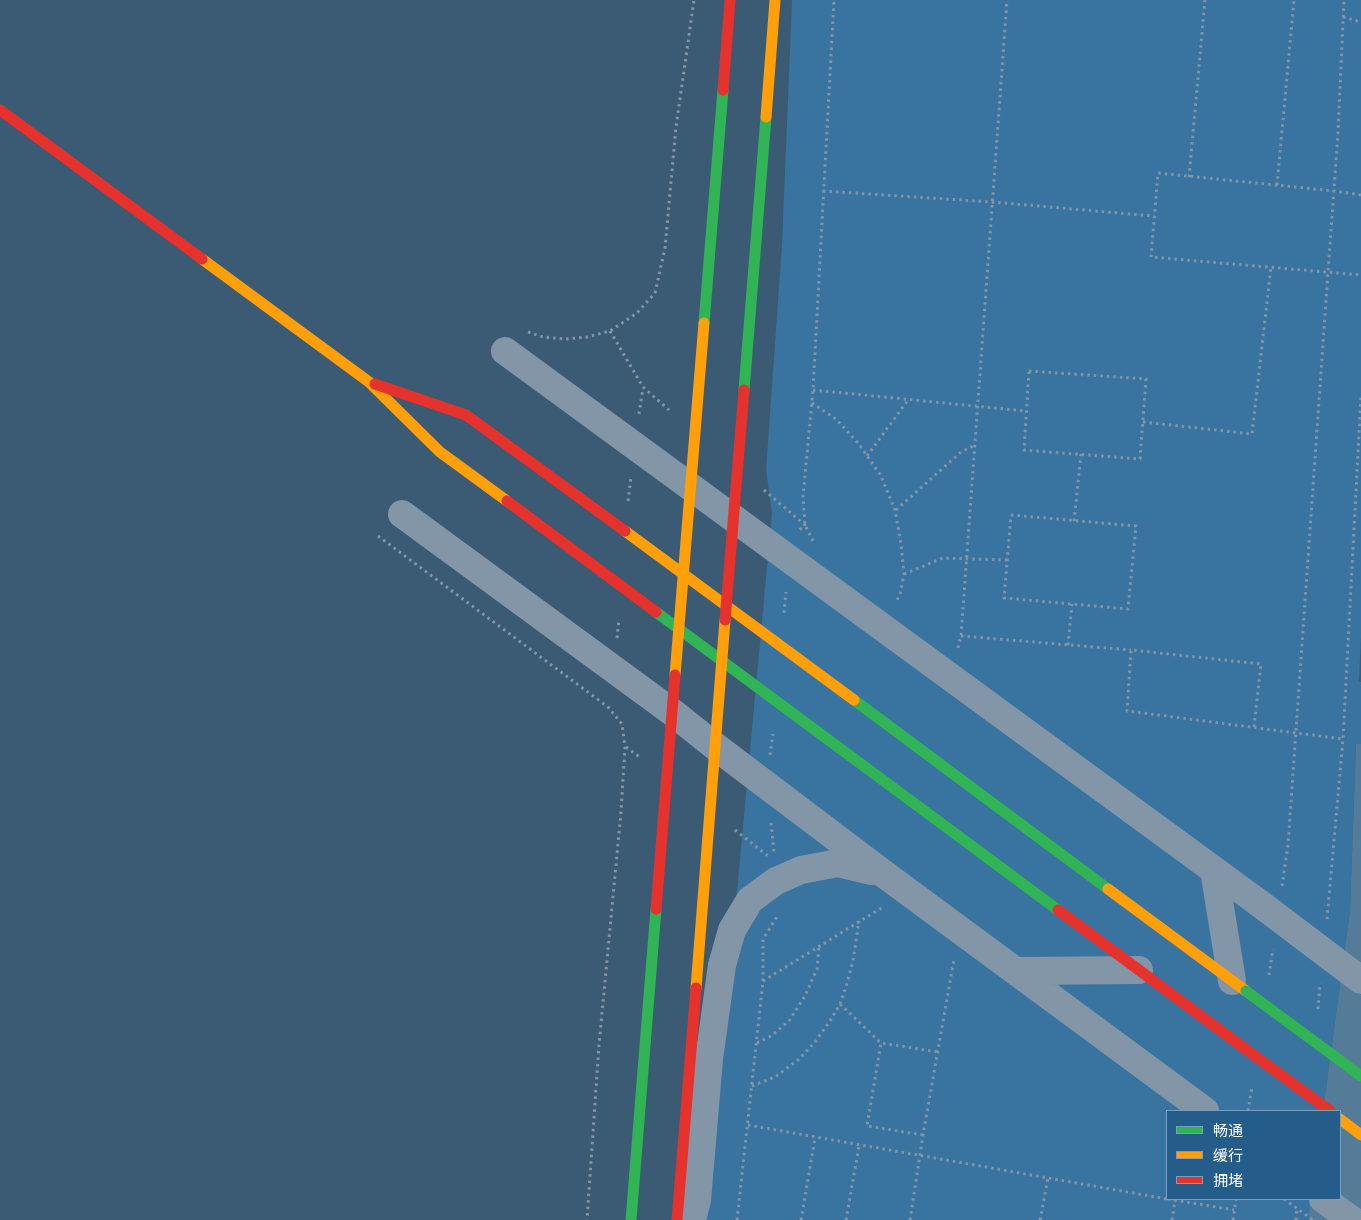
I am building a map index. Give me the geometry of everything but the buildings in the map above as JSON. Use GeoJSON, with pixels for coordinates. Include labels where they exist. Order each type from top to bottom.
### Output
{"type":"FeatureCollection","features":[{"type":"Feature","properties":{"kind":"main road"},"geometry":{"type":"LineString","coordinates":[[631,1220],[730,0]]}},
{"type":"Feature","properties":{"kind":"main road"},"geometry":{"type":"LineString","coordinates":[[677,1220],[776,0]]}},
{"type":"Feature","properties":{"kind":"main road"},"geometry":{"type":"LineString","coordinates":[[0,110],[369,382],[440,452],[1329,1110]]}},
{"type":"Feature","properties":{"kind":"main road"},"geometry":{"type":"LineString","coordinates":[[369,382],[466,415],[684,574],[1361,1076]]}},
{"type":"Feature","properties":{"kind":"main road"},"geometry":{"type":"LineString","coordinates":[[1341,1120],[1361,1134]]}},
{"type":"Feature","properties":{"kind":"street"},"geometry":{"type":"LineString","coordinates":[[505,351],[1214,870],[1270,899],[1361,980]]}},
{"type":"Feature","properties":{"kind":"street"},"geometry":{"type":"LineString","coordinates":[[402,514],[672,712],[884,874],[1204,1110]]}},
{"type":"Feature","properties":{"kind":"street"},"geometry":{"type":"LineString","coordinates":[[692,1220],[697,1200],[709,1059],[722,965],[732,930],[750,900],[776,881],[801,870],[838,862],[884,874]]}},
{"type":"Feature","properties":{"kind":"street"},"geometry":{"type":"LineString","coordinates":[[1214,870],[1239,986]]}},
{"type":"Feature","properties":{"kind":"street"},"geometry":{"type":"LineString","coordinates":[[1016,971],[1139,970]]}},
{"type":"Feature","properties":{"kind":"street"},"geometry":{"type":"LineString","coordinates":[[1324,1200],[1352,1220]]}},
{"type":"Feature","properties":{"kind":"path"},"geometry":{"type":"LineString","coordinates":[[524,330],[542,337],[587,338],[610,331],[638,313],[655,293],[665,248],[676,127],[694,0]]}},
{"type":"Feature","properties":{"kind":"path"},"geometry":{"type":"LineString","coordinates":[[815,545],[805,525],[803,496],[813,390],[834,0]]}},
{"type":"Feature","properties":{"kind":"path"},"geometry":{"type":"LineString","coordinates":[[956,656],[961,636],[976,407],[1007,0]]}},
{"type":"Feature","properties":{"kind":"path"},"geometry":{"type":"LineString","coordinates":[[1189,177],[1205,0]]}},
{"type":"Feature","properties":{"kind":"path"},"geometry":{"type":"LineString","coordinates":[[1277,185],[1294,0]]}},
{"type":"Feature","properties":{"kind":"path"},"geometry":{"type":"LineString","coordinates":[[1270,899],[1288,846],[1334,191],[1344,0]]}},
{"type":"Feature","properties":{"kind":"path"},"geometry":{"type":"LineString","coordinates":[[1343,17],[1361,22]]}},
{"type":"Feature","properties":{"kind":"path"},"geometry":{"type":"LineString","coordinates":[[1361,195],[1158,173],[1151,257],[1361,275]]}},
{"type":"Feature","properties":{"kind":"path"},"geometry":{"type":"LineString","coordinates":[[823,191],[992,202],[1154,216]]}},
{"type":"Feature","properties":{"kind":"path"},"geometry":{"type":"LineString","coordinates":[[1143,422],[1252,434],[1270,267]]}},
{"type":"Feature","properties":{"kind":"path"},"geometry":{"type":"LineString","coordinates":[[1029,371],[1146,379],[1143,422],[1140,460],[1024,450],[1029,371]]}},
{"type":"Feature","properties":{"kind":"path"},"geometry":{"type":"LineString","coordinates":[[813,390],[1025,411]]}},
{"type":"Feature","properties":{"kind":"path"},"geometry":{"type":"LineString","coordinates":[[1327,920],[1343,739],[1361,396]]}},
{"type":"Feature","properties":{"kind":"path"},"geometry":{"type":"LineString","coordinates":[[867,456],[908,400]]}},
{"type":"Feature","properties":{"kind":"path"},"geometry":{"type":"LineString","coordinates":[[812,403],[836,419],[858,443],[880,474],[895,510],[904,574],[900,595],[892,608]]}},
{"type":"Feature","properties":{"kind":"path"},"geometry":{"type":"LineString","coordinates":[[895,510],[962,452],[974,446]]}},
{"type":"Feature","properties":{"kind":"path"},"geometry":{"type":"LineString","coordinates":[[1074,521],[1081,454]]}},
{"type":"Feature","properties":{"kind":"path"},"geometry":{"type":"LineString","coordinates":[[1011,514],[1074,521],[1136,526],[1128,609],[1004,598],[1011,514]]}},
{"type":"Feature","properties":{"kind":"path"},"geometry":{"type":"LineString","coordinates":[[378,536],[608,707],[622,724],[626,746],[599,1046],[587,1220]]}},
{"type":"Feature","properties":{"kind":"path"},"geometry":{"type":"LineString","coordinates":[[904,574],[943,558],[1008,560]]}},
{"type":"Feature","properties":{"kind":"path"},"geometry":{"type":"LineString","coordinates":[[1068,645],[1072,604]]}},
{"type":"Feature","properties":{"kind":"path"},"geometry":{"type":"LineString","coordinates":[[961,636],[1131,650],[1261,664],[1254,727]]}},
{"type":"Feature","properties":{"kind":"path"},"geometry":{"type":"LineString","coordinates":[[1131,650],[1127,711],[1343,739]]}},
{"type":"Feature","properties":{"kind":"path"},"geometry":{"type":"LineString","coordinates":[[878,902],[891,910]]}},
{"type":"Feature","properties":{"kind":"path"},"geometry":{"type":"LineString","coordinates":[[763,982],[884,906]]}},
{"type":"Feature","properties":{"kind":"path"},"geometry":{"type":"LineString","coordinates":[[737,1220],[763,982],[763,940],[777,916],[783,911]]}},
{"type":"Feature","properties":{"kind":"path"},"geometry":{"type":"LineString","coordinates":[[752,1086],[775,1077],[798,1060],[816,1042],[830,1021],[840,1004],[853,961],[859,921]]}},
{"type":"Feature","properties":{"kind":"path"},"geometry":{"type":"LineString","coordinates":[[1268,983],[1273,944]]}},
{"type":"Feature","properties":{"kind":"path"},"geometry":{"type":"LineString","coordinates":[[756,1043],[772,1036],[789,1021],[805,996],[817,969],[819,946]]}},
{"type":"Feature","properties":{"kind":"path"},"geometry":{"type":"LineString","coordinates":[[910,1220],[923,1134],[955,958],[962,963]]}},
{"type":"Feature","properties":{"kind":"path"},"geometry":{"type":"LineString","coordinates":[[1317,1016],[1321,977]]}},
{"type":"Feature","properties":{"kind":"path"},"geometry":{"type":"LineString","coordinates":[[840,1004],[881,1043],[938,1052]]}},
{"type":"Feature","properties":{"kind":"path"},"geometry":{"type":"LineString","coordinates":[[881,1043],[867,1126],[923,1134]]}},
{"type":"Feature","properties":{"kind":"path"},"geometry":{"type":"LineString","coordinates":[[1248,1110],[1253,1082]]}},
{"type":"Feature","properties":{"kind":"path"},"geometry":{"type":"LineString","coordinates":[[748,1125],[920,1157],[1166,1199]]}},
{"type":"Feature","properties":{"kind":"path"},"geometry":{"type":"LineString","coordinates":[[801,1220],[815,1138]]}},
{"type":"Feature","properties":{"kind":"path"},"geometry":{"type":"LineString","coordinates":[[846,1220],[859,1146]]}},
{"type":"Feature","properties":{"kind":"path"},"geometry":{"type":"LineString","coordinates":[[1040,1220],[1048,1178]]}},
{"type":"Feature","properties":{"kind":"path"},"geometry":{"type":"LineString","coordinates":[[1172,1220],[1175,1200],[1234,1210]]}},
{"type":"Feature","properties":{"kind":"path"},"geometry":{"type":"LineString","coordinates":[[1233,1220],[1236,1200]]}},
{"type":"Feature","properties":{"kind":"path"},"geometry":{"type":"LineString","coordinates":[[1285,1200],[1313,1220]]}},
{"type":"Feature","properties":{"kind":"shaded area"},"geometry":{"type":"Polygon","coordinates":[[[792,0],[1361,0],[1361,637],[1359,681],[1361,682],[1361,744],[1356,744],[1350,910],[1323,1110],[1166,1110],[1166,1200],[1311,1200],[1308,1220],[705,1220],[772,513],[766,470],[782,245],[792,0]]]}},
{"type":"Feature","properties":{"kind":"shaded area"},"geometry":{"type":"Polygon","coordinates":[[[1356,744],[1361,744],[1361,1220],[1308,1220],[1311,1200],[1341,1200],[1341,1110],[1323,1110],[1350,910],[1356,744]]]}},
{"type":"Feature","properties":{"kind":"traffic: fast"},"geometry":{"type":"LineString","coordinates":[[704,323],[723,90]]}},
{"type":"Feature","properties":{"kind":"traffic: fast"},"geometry":{"type":"LineString","coordinates":[[744,390],[766,117]]}},
{"type":"Feature","properties":{"kind":"traffic: fast"},"geometry":{"type":"LineString","coordinates":[[656,612],[1058,910]]}},
{"type":"Feature","properties":{"kind":"traffic: fast"},"geometry":{"type":"LineString","coordinates":[[854,700],[1108,889]]}},
{"type":"Feature","properties":{"kind":"traffic: fast"},"geometry":{"type":"LineString","coordinates":[[631,1220],[656,909]]}},
{"type":"Feature","properties":{"kind":"traffic: fast"},"geometry":{"type":"LineString","coordinates":[[1246,991],[1361,1076]]}},
{"type":"Feature","properties":{"kind":"traffic: slow"},"geometry":{"type":"LineString","coordinates":[[766,117],[775,0]]}},
{"type":"Feature","properties":{"kind":"traffic: slow"},"geometry":{"type":"LineString","coordinates":[[202,259],[369,382],[440,452],[507,501]]}},
{"type":"Feature","properties":{"kind":"traffic: slow"},"geometry":{"type":"LineString","coordinates":[[675,675],[704,323]]}},
{"type":"Feature","properties":{"kind":"traffic: slow"},"geometry":{"type":"LineString","coordinates":[[625,531],[854,700]]}},
{"type":"Feature","properties":{"kind":"traffic: slow"},"geometry":{"type":"LineString","coordinates":[[696,988],[725,620]]}},
{"type":"Feature","properties":{"kind":"traffic: slow"},"geometry":{"type":"LineString","coordinates":[[1108,889],[1246,991]]}},
{"type":"Feature","properties":{"kind":"traffic: slow"},"geometry":{"type":"LineString","coordinates":[[1341,1120],[1361,1135]]}},
{"type":"Feature","properties":{"kind":"traffic: jam"},"geometry":{"type":"LineString","coordinates":[[723,90],[730,0]]}},
{"type":"Feature","properties":{"kind":"traffic: jam"},"geometry":{"type":"LineString","coordinates":[[0,110],[202,259]]}},
{"type":"Feature","properties":{"kind":"traffic: jam"},"geometry":{"type":"LineString","coordinates":[[375,384],[466,415],[625,531]]}},
{"type":"Feature","properties":{"kind":"traffic: jam"},"geometry":{"type":"LineString","coordinates":[[725,620],[744,390]]}},
{"type":"Feature","properties":{"kind":"traffic: jam"},"geometry":{"type":"LineString","coordinates":[[507,501],[656,612]]}},
{"type":"Feature","properties":{"kind":"traffic: jam"},"geometry":{"type":"LineString","coordinates":[[656,909],[675,675]]}},
{"type":"Feature","properties":{"kind":"traffic: jam"},"geometry":{"type":"LineString","coordinates":[[1058,910],[1240,1045]]}},
{"type":"Feature","properties":{"kind":"traffic: jam"},"geometry":{"type":"LineString","coordinates":[[677,1220],[696,988]]}},
{"type":"Feature","properties":{"kind":"traffic: jam"},"geometry":{"type":"LineString","coordinates":[[1240,1045],[1329,1110]]}}]}
